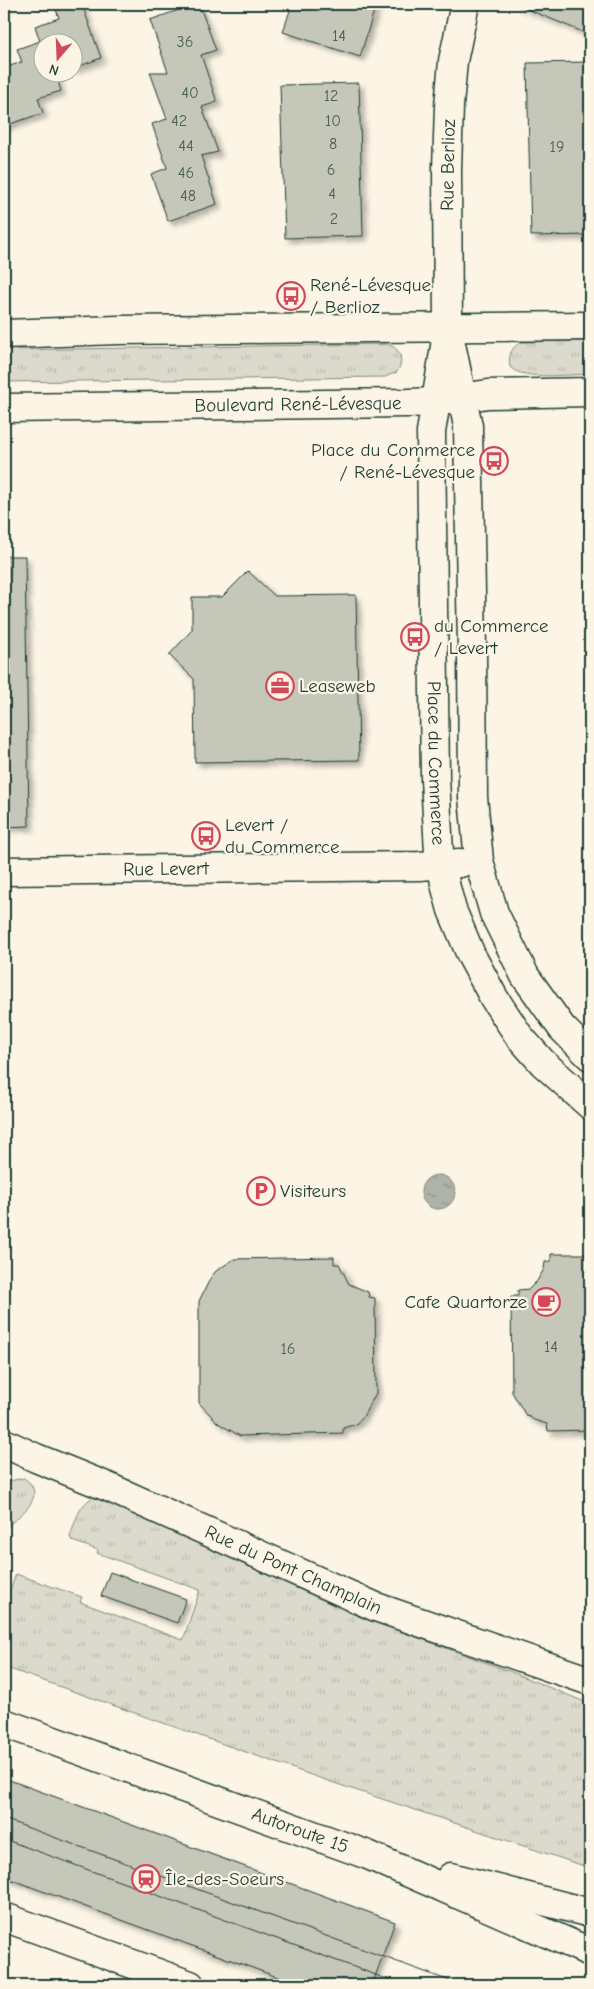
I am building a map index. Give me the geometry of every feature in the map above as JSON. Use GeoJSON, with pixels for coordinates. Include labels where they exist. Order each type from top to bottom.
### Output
{"type":"FeatureCollection","features":[{"type":"Feature","properties":{"kind":"main road","name":"Rue Berlioz"},"geometry":{"type":"LineString","coordinates":[[448,328],[447,179],[449,106],[452,61],[465,4]]}},
{"type":"Feature","properties":{"kind":"main road"},"geometry":{"type":"LineString","coordinates":[[4,334],[176,330],[590,326]]}},
{"type":"Feature","properties":{"kind":"main road","name":"Place du Commerce"},"geometry":{"type":"LineString","coordinates":[[448,328],[468,426],[473,796],[479,861],[494,913],[525,976],[562,1028],[590,1056]]}},
{"type":"Feature","properties":{"kind":"main road","name":"Place du Commerce"},"geometry":{"type":"LineString","coordinates":[[448,328],[431,432],[436,821],[441,865],[446,888],[460,931],[494,998],[519,1036],[536,1056],[590,1105]]}},
{"type":"Feature","properties":{"kind":"main road","name":"Boulevard René-Lévesque"},"geometry":{"type":"LineString","coordinates":[[4,408],[435,402],[488,394],[590,392]]}},
{"type":"Feature","properties":{"kind":"main road","name":"Rue Levert"},"geometry":{"type":"LineString","coordinates":[[4,871],[441,865],[479,861]]}},
{"type":"Feature","properties":{"kind":"main road","name":"Rue du Pont Champlain"},"geometry":{"type":"LineString","coordinates":[[4,1443],[108,1487],[376,1608],[590,1681]]}},
{"type":"Feature","properties":{"kind":"main road","name":"Autoroute 15"},"geometry":{"type":"LineString","coordinates":[[4,1723],[368,1855],[590,1952]]}},
{"type":"Feature","properties":{"kind":"main road"},"geometry":{"type":"LineString","coordinates":[[368,1855],[590,1913]]}},
{"type":"Feature","properties":{"kind":"main road"},"geometry":{"type":"LineString","coordinates":[[4,1917],[190,1985]]}},
{"type":"Feature","properties":{"kind":"green space"},"geometry":{"type":"Polygon","coordinates":[[[590,341],[590,374],[536,375],[525,374],[510,367],[509,359],[511,352],[521,342],[590,341]]]}},
{"type":"Feature","properties":{"kind":"green space"},"geometry":{"type":"Polygon","coordinates":[[[386,344],[398,351],[401,363],[397,372],[385,377],[4,382],[4,350],[386,344]]]}},
{"type":"Feature","properties":{"kind":"green space"},"geometry":{"type":"Polygon","coordinates":[[[24,1478],[31,1485],[34,1492],[33,1499],[29,1506],[4,1529],[4,1482],[24,1478]]]}},
{"type":"Feature","properties":{"kind":"green space"},"geometry":{"type":"Polygon","coordinates":[[[100,1494],[353,1614],[509,1671],[590,1704],[590,1868],[331,1782],[4,1667],[4,1607],[16,1574],[82,1597],[80,1602],[183,1640],[200,1590],[97,1553],[98,1550],[72,1541],[70,1537],[80,1511],[87,1501],[100,1494]]]}},
{"type":"Feature","properties":{"kind":"water"},"geometry":{"type":"Polygon","coordinates":[[[438,1175],[450,1180],[455,1192],[450,1204],[438,1209],[426,1204],[421,1192],[426,1180],[438,1175]]]}},
{"type":"Feature","properties":{"kind":"building"},"geometry":{"type":"Polygon","coordinates":[[[54,4],[82,4],[101,58],[82,65],[82,32],[37,32],[35,26],[59,18],[54,4]]]}},
{"type":"Feature","properties":{"kind":"building"},"geometry":{"type":"Polygon","coordinates":[[[199,4],[216,50],[201,55],[217,102],[202,107],[218,152],[201,156],[217,204],[168,221],[151,174],[167,168],[152,124],[167,119],[150,72],[168,72],[150,20],[199,4]]]}},
{"type":"Feature","properties":{"kind":"building"},"geometry":{"type":"Polygon","coordinates":[[[292,4],[376,4],[360,57],[283,32],[292,4]]]}},
{"type":"Feature","properties":{"kind":"building"},"geometry":{"type":"Polygon","coordinates":[[[515,4],[590,4],[590,35],[515,4]]]}},
{"type":"Feature","properties":{"kind":"building"},"geometry":{"type":"Polygon","coordinates":[[[32,44],[32,82],[58,82],[61,91],[38,98],[43,113],[4,126],[4,68],[22,62],[17,49],[32,44]]]}},
{"type":"Feature","properties":{"kind":"building"},"geometry":{"type":"Polygon","coordinates":[[[590,62],[590,235],[531,236],[527,63],[590,62]]]}},
{"type":"Feature","properties":{"kind":"building"},"geometry":{"type":"Polygon","coordinates":[[[359,83],[363,236],[285,238],[280,85],[359,83]]]}},
{"type":"Feature","properties":{"kind":"building"},"geometry":{"type":"Polygon","coordinates":[[[4,556],[25,556],[29,826],[4,827],[4,556]]]}},
{"type":"Feature","properties":{"kind":"building"},"geometry":{"type":"Polygon","coordinates":[[[248,571],[275,596],[356,595],[359,760],[195,762],[194,679],[169,655],[192,630],[192,597],[222,597],[248,571]]]}},
{"type":"Feature","properties":{"kind":"building"},"geometry":{"type":"Polygon","coordinates":[[[551,1254],[590,1254],[590,1430],[548,1431],[547,1424],[534,1420],[525,1414],[512,1392],[511,1296],[518,1296],[518,1290],[529,1289],[537,1281],[544,1269],[545,1262],[551,1261],[551,1254]]]}},
{"type":"Feature","properties":{"kind":"building"},"geometry":{"type":"Polygon","coordinates":[[[334,1257],[334,1264],[339,1264],[349,1284],[368,1292],[369,1297],[375,1298],[376,1393],[364,1415],[356,1424],[343,1428],[343,1433],[240,1436],[218,1423],[199,1403],[199,1301],[211,1277],[216,1271],[234,1259],[334,1257]]]}},
{"type":"Feature","properties":{"kind":"building"},"geometry":{"type":"Polygon","coordinates":[[[110,1572],[186,1599],[177,1623],[101,1596],[110,1572]]]}},
{"type":"Feature","properties":{"kind":"building","name":"Île-des-Soeurs"},"geometry":{"type":"Polygon","coordinates":[[[4,1778],[395,1922],[372,1985],[299,1985],[4,1877],[4,1778]]]}},
{"type":"Feature","properties":{"kind":"tram line"},"geometry":{"type":"LineString","coordinates":[[4,1819],[461,1985]]}},
{"type":"Feature","properties":{"kind":"tram line"},"geometry":{"type":"LineString","coordinates":[[4,1839],[403,1985]]}},
{"type":"Feature","properties":{"kind":"place","name":"René-Lévesque / Berlioz"},"geometry":{"type":"Point","coordinates":[291,296]}},
{"type":"Feature","properties":{"kind":"place","name":"Place du Commerce / René-Lévesque"},"geometry":{"type":"Point","coordinates":[494,461]}},
{"type":"Feature","properties":{"kind":"place","name":"du Commerce / Levert"},"geometry":{"type":"Point","coordinates":[415,637]}},
{"type":"Feature","properties":{"kind":"place","name":"Leaseweb"},"geometry":{"type":"Point","coordinates":[280,686]}},
{"type":"Feature","properties":{"kind":"place","name":"Levert / du Commerce"},"geometry":{"type":"Point","coordinates":[206,836]}},
{"type":"Feature","properties":{"kind":"place","name":"Visiteurs"},"geometry":{"type":"Point","coordinates":[261,1191]}},
{"type":"Feature","properties":{"kind":"place","name":"Cafe Quartorze"},"geometry":{"type":"Point","coordinates":[546,1302]}},
{"type":"Feature","properties":{"kind":"place","name":"Île-des-Soeurs"},"geometry":{"type":"Point","coordinates":[146,1879]}}]}
